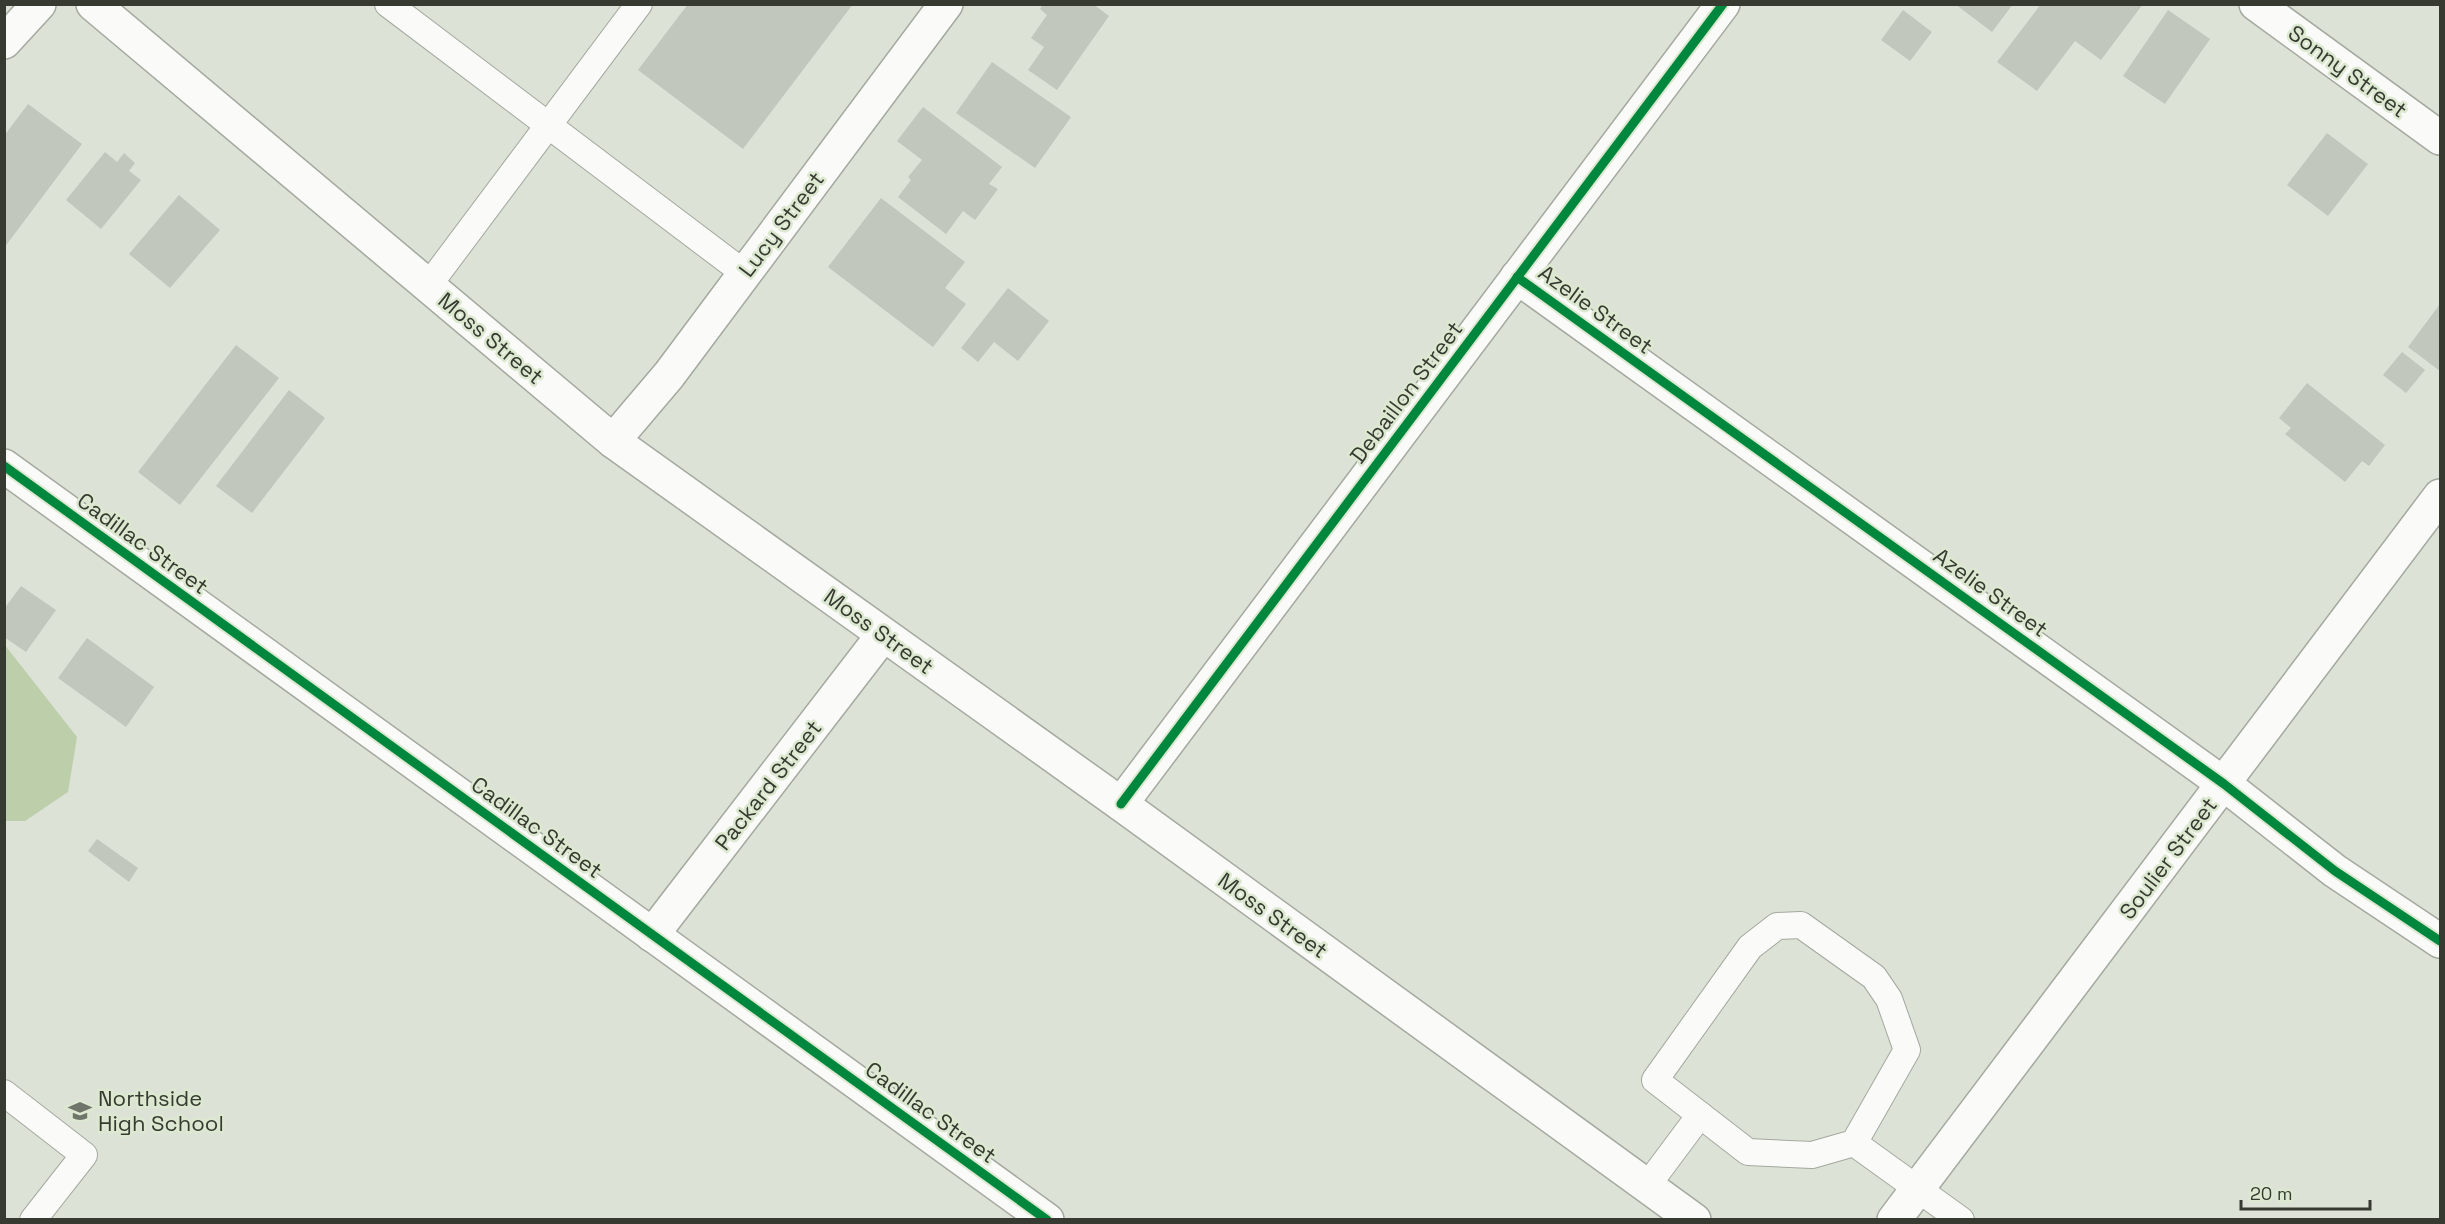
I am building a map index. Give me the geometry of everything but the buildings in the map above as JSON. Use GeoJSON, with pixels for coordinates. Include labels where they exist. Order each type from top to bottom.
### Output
{"type":"FeatureCollection","features":[{"type":"Feature","properties":{"kind":"street"},"geometry":{"type":"LineString","coordinates":[[4,42],[39,4]]}},
{"type":"Feature","properties":{"kind":"street","name":"Moss Street"},"geometry":{"type":"LineString","coordinates":[[93,4],[613,441],[1121,804],[1694,1220]]}},
{"type":"Feature","properties":{"kind":"street","name":"Lucy Street"},"geometry":{"type":"LineString","coordinates":[[613,441],[669,375],[946,4]]}},
{"type":"Feature","properties":{"kind":"street","name":"Debaillon Street"},"geometry":{"type":"LineString","coordinates":[[1121,804],[1723,4]]}},
{"type":"Feature","properties":{"kind":"street","name":"Sonny Street"},"geometry":{"type":"LineString","coordinates":[[2256,4],[2440,138]]}},
{"type":"Feature","properties":{"kind":"street","name":"Azelie Street"},"geometry":{"type":"LineString","coordinates":[[1517,277],[2224,784],[2335,871],[2440,941]]}},
{"type":"Feature","properties":{"kind":"street","name":"Cadillac Street"},"geometry":{"type":"LineString","coordinates":[[4,466],[1047,1220]]}},
{"type":"Feature","properties":{"kind":"street","name":"Soulier Street"},"geometry":{"type":"LineString","coordinates":[[1894,1220],[2440,496]]}},
{"type":"Feature","properties":{"kind":"street","name":"Packard Street"},"geometry":{"type":"LineString","coordinates":[[652,935],[883,635]]}},
{"type":"Feature","properties":{"kind":"lane"},"geometry":{"type":"LineString","coordinates":[[388,4],[744,273]]}},
{"type":"Feature","properties":{"kind":"lane"},"geometry":{"type":"LineString","coordinates":[[428,286],[637,5]]}},
{"type":"Feature","properties":{"kind":"lane"},"geometry":{"type":"LineString","coordinates":[[1801,925],[1874,977],[1889,999],[1907,1050],[1854,1143],[1812,1155],[1748,1152],[1655,1080],[1749,947],[1777,926],[1801,925]]}},
{"type":"Feature","properties":{"kind":"lane"},"geometry":{"type":"LineString","coordinates":[[4,1093],[84,1155],[33,1220]]}},
{"type":"Feature","properties":{"kind":"lane"},"geometry":{"type":"LineString","coordinates":[[1647,1186],[1700,1115]]}},
{"type":"Feature","properties":{"kind":"lane"},"geometry":{"type":"LineString","coordinates":[[1854,1143],[1961,1220]]}},
{"type":"Feature","properties":{"kind":"green space"},"geometry":{"type":"Polygon","coordinates":[[[4,644],[77,737],[68,792],[25,821],[5,821],[4,644]]]}},
{"type":"Feature","properties":{"kind":"cycle path"},"geometry":{"type":"LineString","coordinates":[[1121,804],[1723,4]]}},
{"type":"Feature","properties":{"kind":"cycle path"},"geometry":{"type":"LineString","coordinates":[[1517,277],[2224,784],[2335,871],[2440,941]]}},
{"type":"Feature","properties":{"kind":"cycle path"},"geometry":{"type":"LineString","coordinates":[[4,466],[1047,1220]]}},
{"type":"Feature","properties":{"kind":"place","name":"Northside High School"},"geometry":{"type":"Point","coordinates":[80,1111]}}]}
